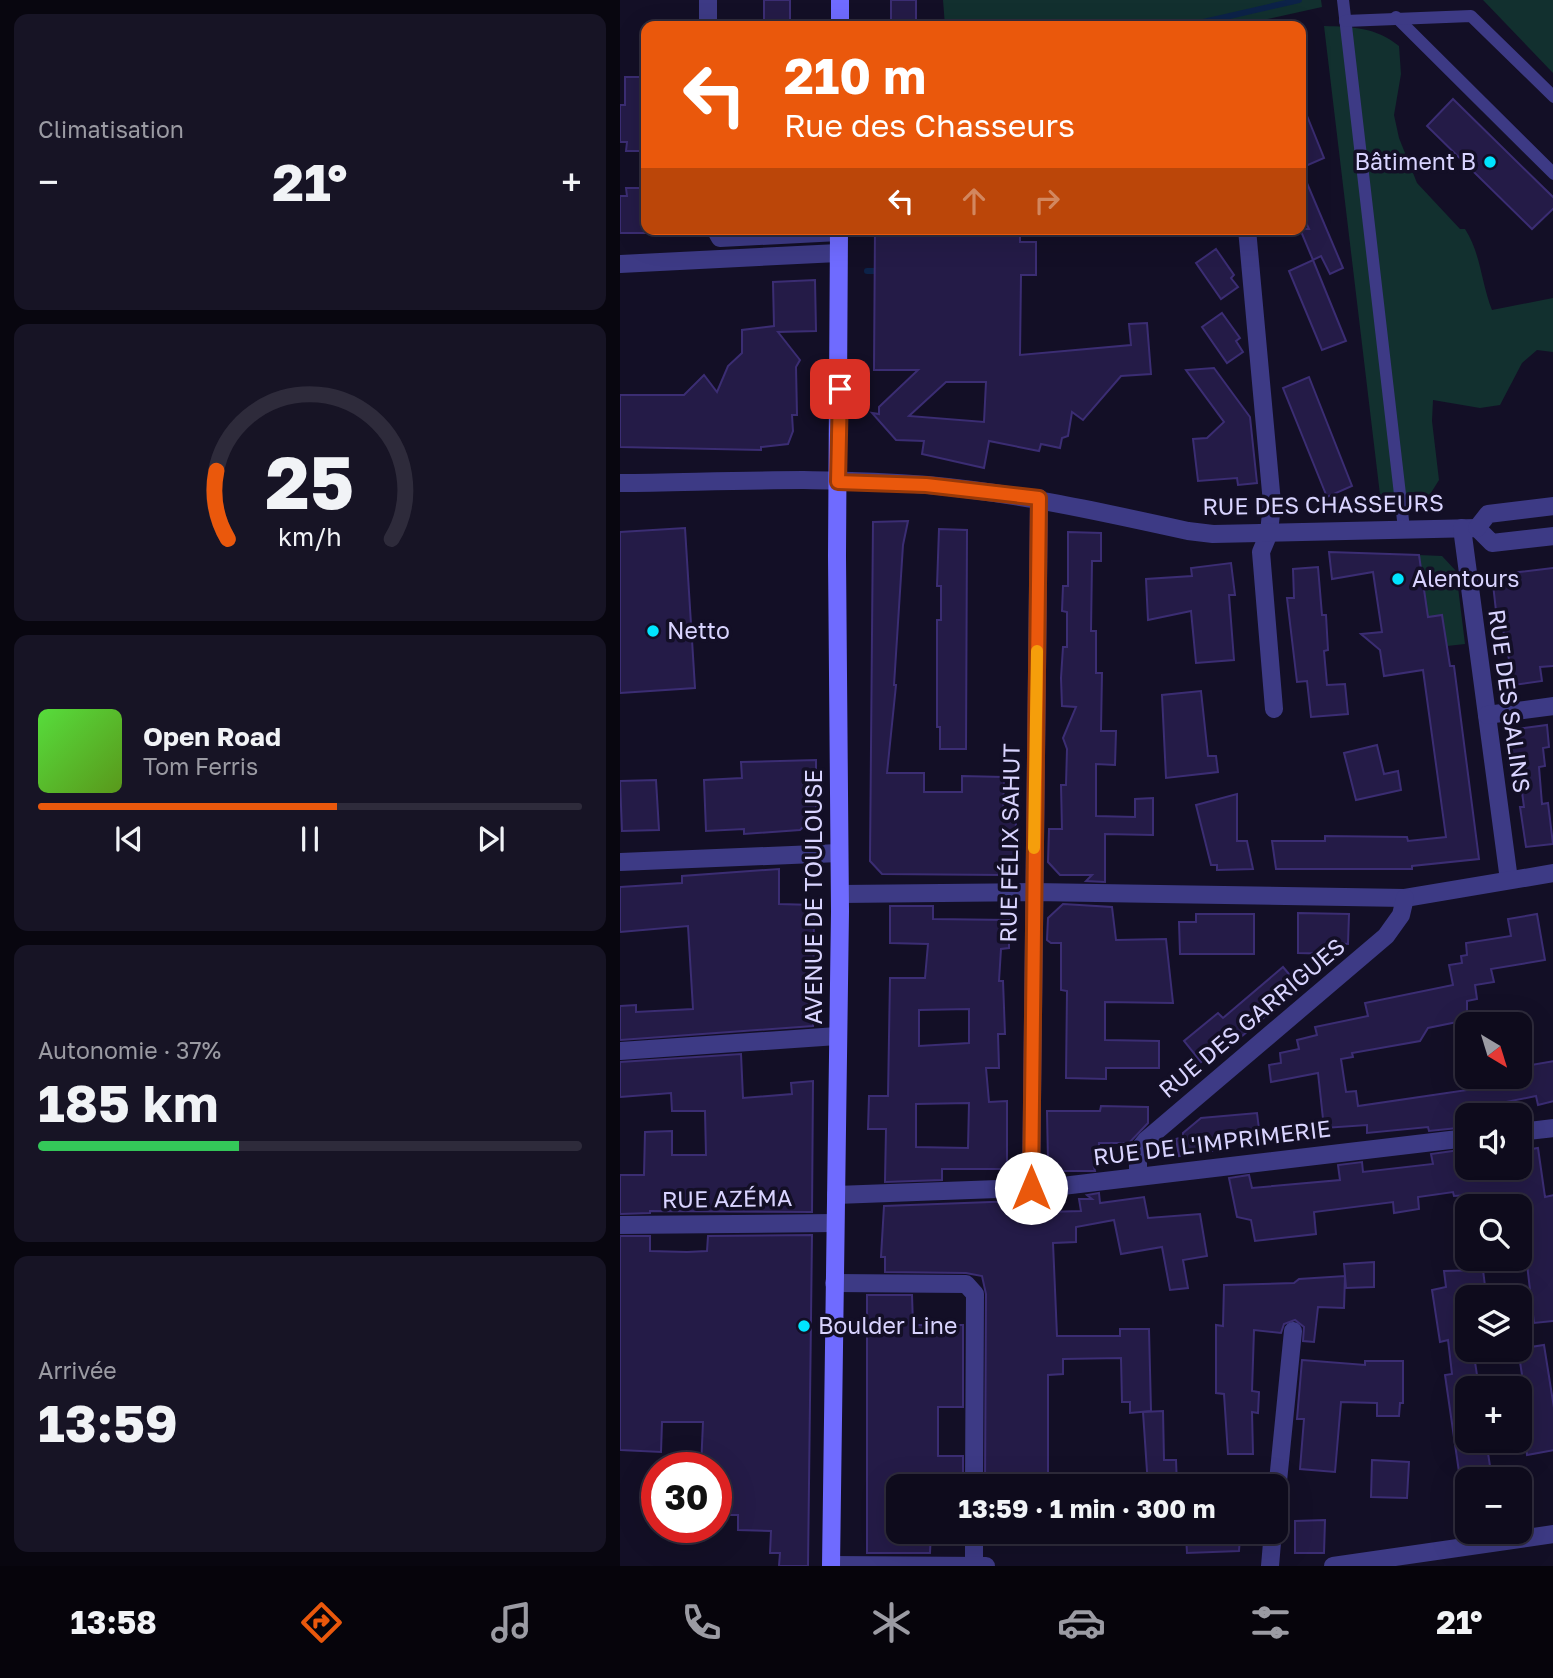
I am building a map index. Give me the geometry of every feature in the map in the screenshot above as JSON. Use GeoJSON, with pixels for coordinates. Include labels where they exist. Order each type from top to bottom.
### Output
{"type":"FeatureCollection","features":[{"type":"Feature","properties":{"kind":"main road"},"geometry":{"type":"LineString","coordinates":[[840,0],[840,21]]}},
{"type":"Feature","properties":{"kind":"main road","name":"AVENUE DE TOULOUSE"},"geometry":{"type":"LineString","coordinates":[[831,1566],[840,894],[839,235]]}},
{"type":"Feature","properties":{"kind":"street"},"geometry":{"type":"LineString","coordinates":[[708,0],[708,21]]}},
{"type":"Feature","properties":{"kind":"street"},"geometry":{"type":"LineString","coordinates":[[718,235],[720,238],[741,239],[785,235]]}},
{"type":"Feature","properties":{"kind":"street"},"geometry":{"type":"LineString","coordinates":[[1248,235],[1272,503],[1269,533],[1261,552],[1274,709]]}},
{"type":"Feature","properties":{"kind":"street"},"geometry":{"type":"LineString","coordinates":[[620,264],[838,253]]}},
{"type":"Feature","properties":{"kind":"street","name":"RUE DES CHASSEURS"},"geometry":{"type":"LineString","coordinates":[[620,483],[838,482],[926,485],[1039,498],[1188,531],[1269,533],[1470,528],[1492,543],[1553,536]]}},
{"type":"Feature","properties":{"kind":"street","name":"RUE FÉLIX SAHUT"},"geometry":{"type":"LineString","coordinates":[[1031,1188],[1039,498]]}},
{"type":"Feature","properties":{"kind":"street","name":"RUE DES CHASSEURS"},"geometry":{"type":"LineString","coordinates":[[1470,528],[1488,514],[1553,506]]}},
{"type":"Feature","properties":{"kind":"street","name":"RUE DES SALINS"},"geometry":{"type":"LineString","coordinates":[[1470,528],[1487,715],[1509,880]]}},
{"type":"Feature","properties":{"kind":"street"},"geometry":{"type":"LineString","coordinates":[[1487,715],[1553,706]]}},
{"type":"Feature","properties":{"kind":"street"},"geometry":{"type":"LineString","coordinates":[[620,862],[839,853]]}},
{"type":"Feature","properties":{"kind":"street"},"geometry":{"type":"LineString","coordinates":[[840,894],[1033,892],[1405,898],[1553,873]]}},
{"type":"Feature","properties":{"kind":"street","name":"RUE DES GARRIGUES"},"geometry":{"type":"LineString","coordinates":[[1138,1175],[1137,1150],[1146,1140],[1386,936],[1401,915],[1405,898]]}},
{"type":"Feature","properties":{"kind":"street"},"geometry":{"type":"LineString","coordinates":[[620,1051],[837,1036]]}},
{"type":"Feature","properties":{"kind":"street"},"geometry":{"type":"LineString","coordinates":[[1532,1131],[1553,1128]]}},
{"type":"Feature","properties":{"kind":"street","name":"RUE DE L'IMPRIMERIE"},"geometry":{"type":"LineString","coordinates":[[836,1195],[1031,1188],[1455,1139]]}},
{"type":"Feature","properties":{"kind":"street","name":"RUE AZÉMA"},"geometry":{"type":"LineString","coordinates":[[620,1225],[835,1223]]}},
{"type":"Feature","properties":{"kind":"street"},"geometry":{"type":"LineString","coordinates":[[834,1283],[966,1284],[972,1288],[975,1294],[974,1474]]}},
{"type":"Feature","properties":{"kind":"street"},"geometry":{"type":"LineString","coordinates":[[1279,1474],[1293,1331]]}},
{"type":"Feature","properties":{"kind":"street"},"geometry":{"type":"LineString","coordinates":[[1333,1566],[1553,1534]]}},
{"type":"Feature","properties":{"kind":"street"},"geometry":{"type":"LineString","coordinates":[[974,1544],[974,1566]]}},
{"type":"Feature","properties":{"kind":"street"},"geometry":{"type":"LineString","coordinates":[[1270,1566],[1272,1544]]}},
{"type":"Feature","properties":{"kind":"street"},"geometry":{"type":"LineString","coordinates":[[831,1566],[986,1566]]}},
{"type":"Feature","properties":{"kind":"lane"},"geometry":{"type":"LineString","coordinates":[[1343,0],[1404,529]]}},
{"type":"Feature","properties":{"kind":"lane"},"geometry":{"type":"LineString","coordinates":[[1345,21],[1471,16],[1553,97]]}},
{"type":"Feature","properties":{"kind":"lane"},"geometry":{"type":"LineString","coordinates":[[1396,17],[1553,174]]}},
{"type":"Feature","properties":{"kind":"green space"},"geometry":{"type":"Polygon","coordinates":[[[943,0],[1321,0],[1322,7],[1259,21],[945,21],[943,0]]]}},
{"type":"Feature","properties":{"kind":"green space"},"geometry":{"type":"Polygon","coordinates":[[[1483,0],[1553,0],[1553,73],[1483,0]]]}},
{"type":"Feature","properties":{"kind":"green space"},"geometry":{"type":"Polygon","coordinates":[[[1324,26],[1373,32],[1399,46],[1401,74],[1394,115],[1399,138],[1417,183],[1460,229],[1465,229],[1478,258],[1492,310],[1553,298],[1553,352],[1537,350],[1522,363],[1500,405],[1480,408],[1433,400],[1432,421],[1439,480],[1424,504],[1381,503],[1324,26]]]}},
{"type":"Feature","properties":{"kind":"green space"},"geometry":{"type":"Polygon","coordinates":[[[1419,555],[1442,556],[1456,571],[1465,644],[1447,646],[1442,616],[1428,617],[1419,555]]]}},
{"type":"Feature","properties":{"kind":"building"},"geometry":{"type":"Polygon","coordinates":[[[764,0],[790,0],[790,21],[764,21],[764,0]]]}},
{"type":"Feature","properties":{"kind":"building"},"geometry":{"type":"Polygon","coordinates":[[[891,0],[916,0],[916,21],[891,21],[891,0]]]}},
{"type":"Feature","properties":{"kind":"building"},"geometry":{"type":"Polygon","coordinates":[[[625,77],[641,77],[641,151],[626,151],[627,142],[620,142],[620,105],[625,105],[625,77]]]}},
{"type":"Feature","properties":{"kind":"building","name":"Bâtiment B"},"geometry":{"type":"Polygon","coordinates":[[[1453,99],[1554,198],[1554,208],[1532,229],[1427,126],[1453,99]]]}},
{"type":"Feature","properties":{"kind":"building"},"geometry":{"type":"Polygon","coordinates":[[[1306,113],[1324,158],[1306,166],[1306,113]]]}},
{"type":"Feature","properties":{"kind":"building"},"geometry":{"type":"Polygon","coordinates":[[[1306,181],[1343,268],[1330,274],[1321,256],[1313,260],[1303,235],[1306,235],[1306,229],[1309,229],[1306,223],[1306,181]]]}},
{"type":"Feature","properties":{"kind":"building"},"geometry":{"type":"Polygon","coordinates":[[[626,188],[641,188],[641,233],[620,233],[620,196],[627,196],[626,188]]]}},
{"type":"Feature","properties":{"kind":"building"},"geometry":{"type":"Polygon","coordinates":[[[875,235],[1020,235],[1020,242],[1036,242],[1036,275],[1021,275],[1020,355],[1131,345],[1129,324],[1147,323],[1151,374],[1121,376],[1083,420],[1072,412],[1068,436],[1062,438],[1060,448],[1041,444],[1039,451],[989,441],[984,468],[922,454],[924,441],[896,440],[872,413],[879,414],[879,407],[918,370],[874,370],[875,235]],[[946,382],[909,416],[984,422],[986,382],[946,382]]]}},
{"type":"Feature","properties":{"kind":"building"},"geometry":{"type":"Polygon","coordinates":[[[1216,249],[1234,275],[1231,278],[1238,287],[1221,299],[1196,263],[1216,249]]]}},
{"type":"Feature","properties":{"kind":"building"},"geometry":{"type":"Polygon","coordinates":[[[1313,260],[1346,341],[1322,350],[1289,271],[1313,260]]]}},
{"type":"Feature","properties":{"kind":"building"},"geometry":{"type":"Polygon","coordinates":[[[815,280],[816,331],[778,332],[800,360],[796,367],[797,415],[792,415],[793,431],[788,444],[761,447],[761,450],[620,447],[620,395],[684,395],[704,375],[717,392],[728,366],[742,353],[742,330],[774,326],[773,282],[815,280]]]}},
{"type":"Feature","properties":{"kind":"building"},"geometry":{"type":"Polygon","coordinates":[[[1222,313],[1240,338],[1236,341],[1243,352],[1227,363],[1202,327],[1222,313]]]}},
{"type":"Feature","properties":{"kind":"building"},"geometry":{"type":"Polygon","coordinates":[[[1214,368],[1250,417],[1257,483],[1238,485],[1237,478],[1198,481],[1193,439],[1207,438],[1224,422],[1186,370],[1214,368]]]}},
{"type":"Feature","properties":{"kind":"building"},"geometry":{"type":"Polygon","coordinates":[[[1309,377],[1352,486],[1327,497],[1283,388],[1309,377]]]}},
{"type":"Feature","properties":{"kind":"building"},"geometry":{"type":"Polygon","coordinates":[[[908,521],[903,545],[896,685],[887,773],[924,773],[924,792],[962,792],[962,776],[1004,777],[1003,817],[1016,817],[1015,863],[1004,875],[882,874],[870,861],[873,522],[908,521]]]}},
{"type":"Feature","properties":{"kind":"building","name":"Netto"},"geometry":{"type":"Polygon","coordinates":[[[685,528],[695,688],[620,693],[620,532],[685,528]]]}},
{"type":"Feature","properties":{"kind":"building"},"geometry":{"type":"Polygon","coordinates":[[[939,529],[967,530],[966,749],[940,749],[940,727],[937,727],[937,620],[941,620],[941,586],[937,586],[939,529]]]}},
{"type":"Feature","properties":{"kind":"building"},"geometry":{"type":"Polygon","coordinates":[[[1068,532],[1101,533],[1101,561],[1092,561],[1091,631],[1096,631],[1096,673],[1102,673],[1101,731],[1116,731],[1115,765],[1096,764],[1096,816],[1135,817],[1135,799],[1153,798],[1153,835],[1105,834],[1105,882],[1086,881],[1092,875],[1060,875],[1048,862],[1049,829],[1062,829],[1061,785],[1066,785],[1067,749],[1063,738],[1076,707],[1062,706],[1061,678],[1063,647],[1067,647],[1067,612],[1062,611],[1063,586],[1068,586],[1068,532]]]}},
{"type":"Feature","properties":{"kind":"building"},"geometry":{"type":"Polygon","coordinates":[[[1329,552],[1419,555],[1428,617],[1442,615],[1450,666],[1454,666],[1479,859],[1412,866],[1412,869],[1276,869],[1272,841],[1325,841],[1325,836],[1407,837],[1408,841],[1446,837],[1423,670],[1384,676],[1380,650],[1361,634],[1382,632],[1373,572],[1332,579],[1329,552]]]}},
{"type":"Feature","properties":{"kind":"building"},"geometry":{"type":"Polygon","coordinates":[[[1231,563],[1235,595],[1229,595],[1234,660],[1196,663],[1191,611],[1148,620],[1146,579],[1192,576],[1191,568],[1231,563]]]}},
{"type":"Feature","properties":{"kind":"building"},"geometry":{"type":"Polygon","coordinates":[[[1318,567],[1322,615],[1326,615],[1328,650],[1324,651],[1327,685],[1345,684],[1348,714],[1311,717],[1307,681],[1297,682],[1287,598],[1294,598],[1293,569],[1318,567]]]}},
{"type":"Feature","properties":{"kind":"building"},"geometry":{"type":"Polygon","coordinates":[[[1554,568],[1554,666],[1540,667],[1542,681],[1514,685],[1501,619],[1497,620],[1492,575],[1554,568]]]}},
{"type":"Feature","properties":{"kind":"building"},"geometry":{"type":"Polygon","coordinates":[[[1201,691],[1208,756],[1216,756],[1218,772],[1166,778],[1162,695],[1201,691]]]}},
{"type":"Feature","properties":{"kind":"building"},"geometry":{"type":"Polygon","coordinates":[[[1547,725],[1549,747],[1543,748],[1545,766],[1539,767],[1542,804],[1548,803],[1553,844],[1526,847],[1520,807],[1524,807],[1519,769],[1515,770],[1510,730],[1547,725]]]}},
{"type":"Feature","properties":{"kind":"building"},"geometry":{"type":"Polygon","coordinates":[[[1377,745],[1384,774],[1398,771],[1401,790],[1356,800],[1344,753],[1377,745]]]}},
{"type":"Feature","properties":{"kind":"building"},"geometry":{"type":"Polygon","coordinates":[[[816,760],[816,815],[800,830],[744,834],[744,829],[706,831],[704,780],[742,778],[741,762],[816,760]]]}},
{"type":"Feature","properties":{"kind":"building"},"geometry":{"type":"Polygon","coordinates":[[[656,780],[659,830],[622,831],[620,781],[656,780]]]}},
{"type":"Feature","properties":{"kind":"building"},"geometry":{"type":"Polygon","coordinates":[[[1237,794],[1237,841],[1247,841],[1253,869],[1217,870],[1217,865],[1211,865],[1196,805],[1237,794]]]}},
{"type":"Feature","properties":{"kind":"building"},"geometry":{"type":"Polygon","coordinates":[[[779,869],[779,904],[814,905],[813,1026],[620,1040],[620,1006],[636,1005],[636,1012],[693,1009],[688,926],[620,932],[620,887],[682,883],[682,876],[779,869]]]}},
{"type":"Feature","properties":{"kind":"building"},"geometry":{"type":"Polygon","coordinates":[[[1063,904],[1112,907],[1116,940],[1166,939],[1173,1003],[1105,1002],[1105,1040],[1159,1041],[1159,1068],[1106,1068],[1106,1079],[1066,1078],[1067,991],[1061,990],[1061,943],[1047,940],[1048,918],[1063,904]]]}},
{"type":"Feature","properties":{"kind":"building"},"geometry":{"type":"Polygon","coordinates":[[[890,906],[933,906],[933,919],[1009,920],[1009,948],[1001,949],[999,981],[1003,981],[1005,1034],[998,1034],[999,1068],[986,1068],[989,1102],[1007,1101],[1007,1169],[942,1169],[942,1180],[885,1182],[886,1129],[868,1129],[869,1096],[888,1096],[890,978],[925,978],[928,944],[890,943],[890,906]],[[969,1009],[919,1010],[919,1046],[969,1043],[969,1009]],[[969,1103],[916,1104],[916,1147],[968,1148],[969,1103]]]}},
{"type":"Feature","properties":{"kind":"building"},"geometry":{"type":"Polygon","coordinates":[[[1298,913],[1349,914],[1348,944],[1336,943],[1336,954],[1298,953],[1298,913]]]}},
{"type":"Feature","properties":{"kind":"building"},"geometry":{"type":"Polygon","coordinates":[[[1196,914],[1254,914],[1254,954],[1180,954],[1179,922],[1196,922],[1196,914]]]}},
{"type":"Feature","properties":{"kind":"building"},"geometry":{"type":"Polygon","coordinates":[[[1537,914],[1545,960],[1491,969],[1494,982],[1475,985],[1477,999],[1467,1001],[1467,1012],[1455,1012],[1455,1022],[1428,1028],[1420,1041],[1352,1053],[1353,1057],[1341,1059],[1346,1092],[1356,1091],[1358,1106],[1474,1089],[1532,1089],[1532,1065],[1554,1061],[1554,1101],[1538,1105],[1536,1096],[1501,1103],[1455,1103],[1455,1128],[1429,1131],[1428,1127],[1367,1133],[1367,1125],[1324,1128],[1318,1073],[1271,1082],[1269,1065],[1281,1063],[1280,1053],[1299,1049],[1297,1040],[1317,1035],[1315,1027],[1368,1016],[1365,1003],[1453,985],[1449,965],[1462,963],[1461,956],[1467,955],[1466,943],[1511,936],[1508,919],[1537,914]]]}},
{"type":"Feature","properties":{"kind":"building"},"geometry":{"type":"Polygon","coordinates":[[[1283,967],[1300,987],[1222,1053],[1218,1048],[1201,1062],[1184,1041],[1218,1013],[1223,1018],[1283,967]]]}},
{"type":"Feature","properties":{"kind":"building"},"geometry":{"type":"Polygon","coordinates":[[[741,1054],[743,1098],[792,1094],[791,1083],[813,1081],[812,1212],[650,1211],[620,1214],[620,1175],[644,1175],[645,1132],[672,1131],[672,1155],[706,1155],[705,1111],[672,1111],[671,1093],[620,1097],[620,1062],[741,1054]]]}},
{"type":"Feature","properties":{"kind":"building"},"geometry":{"type":"Polygon","coordinates":[[[1101,1106],[1148,1107],[1148,1123],[1129,1143],[1099,1143],[1099,1167],[1094,1167],[1095,1171],[1059,1171],[1048,1162],[1047,1111],[1100,1111],[1101,1106]]]}},
{"type":"Feature","properties":{"kind":"building"},"geometry":{"type":"Polygon","coordinates":[[[1257,1113],[1260,1137],[1210,1143],[1212,1151],[1179,1156],[1176,1139],[1183,1137],[1183,1133],[1201,1118],[1257,1113]]]}},
{"type":"Feature","properties":{"kind":"building"},"geometry":{"type":"Polygon","coordinates":[[[1538,1148],[1545,1197],[1554,1195],[1554,1321],[1534,1323],[1532,1285],[1529,1285],[1528,1271],[1532,1271],[1532,1194],[1454,1196],[1453,1192],[1418,1197],[1419,1209],[1394,1213],[1393,1202],[1314,1212],[1316,1234],[1255,1241],[1251,1220],[1237,1217],[1229,1178],[1249,1175],[1252,1188],[1340,1180],[1338,1165],[1362,1162],[1363,1172],[1433,1164],[1431,1154],[1455,1151],[1455,1180],[1532,1180],[1532,1149],[1538,1148]]]}},
{"type":"Feature","properties":{"kind":"building"},"geometry":{"type":"Polygon","coordinates":[[[1099,1193],[1100,1203],[1144,1197],[1148,1218],[1200,1214],[1207,1256],[1183,1260],[1188,1288],[1170,1290],[1162,1247],[1121,1254],[1114,1220],[1076,1227],[1076,1242],[1053,1243],[1057,1336],[1120,1336],[1120,1329],[1149,1329],[1151,1411],[1130,1413],[1130,1402],[1122,1402],[1121,1358],[1063,1359],[1063,1374],[1048,1375],[1048,1474],[985,1474],[986,1294],[982,1276],[966,1273],[885,1272],[885,1257],[881,1257],[884,1206],[1045,1200],[1046,1212],[1081,1211],[1079,1199],[1092,1199],[1087,1195],[1099,1193]]]}},
{"type":"Feature","properties":{"kind":"building"},"geometry":{"type":"Polygon","coordinates":[[[812,1235],[808,1566],[779,1566],[780,1553],[770,1553],[771,1531],[738,1530],[738,1515],[732,1515],[732,1452],[702,1452],[703,1422],[662,1422],[661,1452],[620,1450],[620,1236],[650,1236],[650,1251],[687,1252],[707,1251],[708,1236],[812,1235]]]}},
{"type":"Feature","properties":{"kind":"building"},"geometry":{"type":"Polygon","coordinates":[[[1374,1262],[1374,1287],[1346,1288],[1344,1264],[1374,1262]]]}},
{"type":"Feature","properties":{"kind":"building"},"geometry":{"type":"Polygon","coordinates":[[[1444,1271],[1483,1271],[1485,1285],[1455,1285],[1455,1362],[1475,1362],[1477,1376],[1455,1376],[1455,1444],[1445,1375],[1452,1374],[1448,1340],[1440,1342],[1432,1290],[1446,1287],[1444,1271]]]}},
{"type":"Feature","properties":{"kind":"building"},"geometry":{"type":"Polygon","coordinates":[[[1345,1276],[1344,1308],[1318,1307],[1314,1342],[1303,1341],[1304,1327],[1295,1320],[1284,1324],[1281,1333],[1254,1330],[1252,1391],[1259,1392],[1258,1413],[1252,1412],[1253,1454],[1228,1454],[1224,1394],[1216,1393],[1216,1325],[1223,1326],[1224,1285],[1294,1283],[1299,1279],[1345,1276]]]}},
{"type":"Feature","properties":{"kind":"building"},"geometry":{"type":"Polygon","coordinates":[[[867,1295],[912,1295],[913,1325],[963,1325],[963,1407],[938,1407],[938,1456],[963,1456],[963,1474],[886,1474],[886,1544],[930,1544],[930,1553],[867,1553],[867,1295]]]}},
{"type":"Feature","properties":{"kind":"building"},"geometry":{"type":"Polygon","coordinates":[[[1544,1345],[1554,1408],[1554,1450],[1527,1455],[1532,1453],[1532,1376],[1522,1376],[1520,1362],[1532,1362],[1532,1347],[1544,1345]]]}},
{"type":"Feature","properties":{"kind":"building"},"geometry":{"type":"Polygon","coordinates":[[[1302,1360],[1365,1365],[1365,1361],[1403,1361],[1403,1403],[1400,1403],[1399,1416],[1377,1416],[1377,1403],[1341,1402],[1335,1472],[1300,1469],[1304,1419],[1297,1419],[1302,1360]]]}},
{"type":"Feature","properties":{"kind":"building"},"geometry":{"type":"Polygon","coordinates":[[[1163,1411],[1164,1460],[1176,1460],[1177,1474],[1147,1474],[1143,1412],[1163,1411]]]}},
{"type":"Feature","properties":{"kind":"building"},"geometry":{"type":"Polygon","coordinates":[[[1456,1453],[1488,1453],[1490,1467],[1458,1467],[1456,1453]]]}},
{"type":"Feature","properties":{"kind":"building"},"geometry":{"type":"Polygon","coordinates":[[[1372,1460],[1409,1462],[1407,1498],[1371,1497],[1372,1460]]]}},
{"type":"Feature","properties":{"kind":"building"},"geometry":{"type":"Polygon","coordinates":[[[1325,1520],[1324,1553],[1295,1553],[1295,1521],[1325,1520]]]}},
{"type":"Feature","properties":{"kind":"building"},"geometry":{"type":"Polygon","coordinates":[[[1186,1544],[1239,1544],[1239,1551],[1187,1553],[1186,1544]]]}},
{"type":"Feature","properties":{"kind":"waterway"},"geometry":{"type":"LineString","coordinates":[[1208,21],[1299,0]]}},
{"type":"Feature","properties":{"kind":"waterway"},"geometry":{"type":"LineString","coordinates":[[867,271],[880,271]]}},
{"type":"Feature","properties":{"kind":"slow traffic"},"geometry":{"type":"LineString","coordinates":[[1034,848],[1037,651]]}},
{"type":"Feature","properties":{"kind":"place","name":"Bâtiment B"},"geometry":{"type":"Point","coordinates":[1490,162]}},
{"type":"Feature","properties":{"kind":"place","name":"Alentours"},"geometry":{"type":"Point","coordinates":[1398,579]}},
{"type":"Feature","properties":{"kind":"place","name":"Netto"},"geometry":{"type":"Point","coordinates":[653,631]}},
{"type":"Feature","properties":{"kind":"place","name":"Boulder Line"},"geometry":{"type":"Point","coordinates":[804,1326]}},
{"type":"Feature","properties":{"kind":"route"},"geometry":{"type":"LineString","coordinates":[[840,389],[838,482],[926,485],[1039,498],[1031,1188]]}}]}
